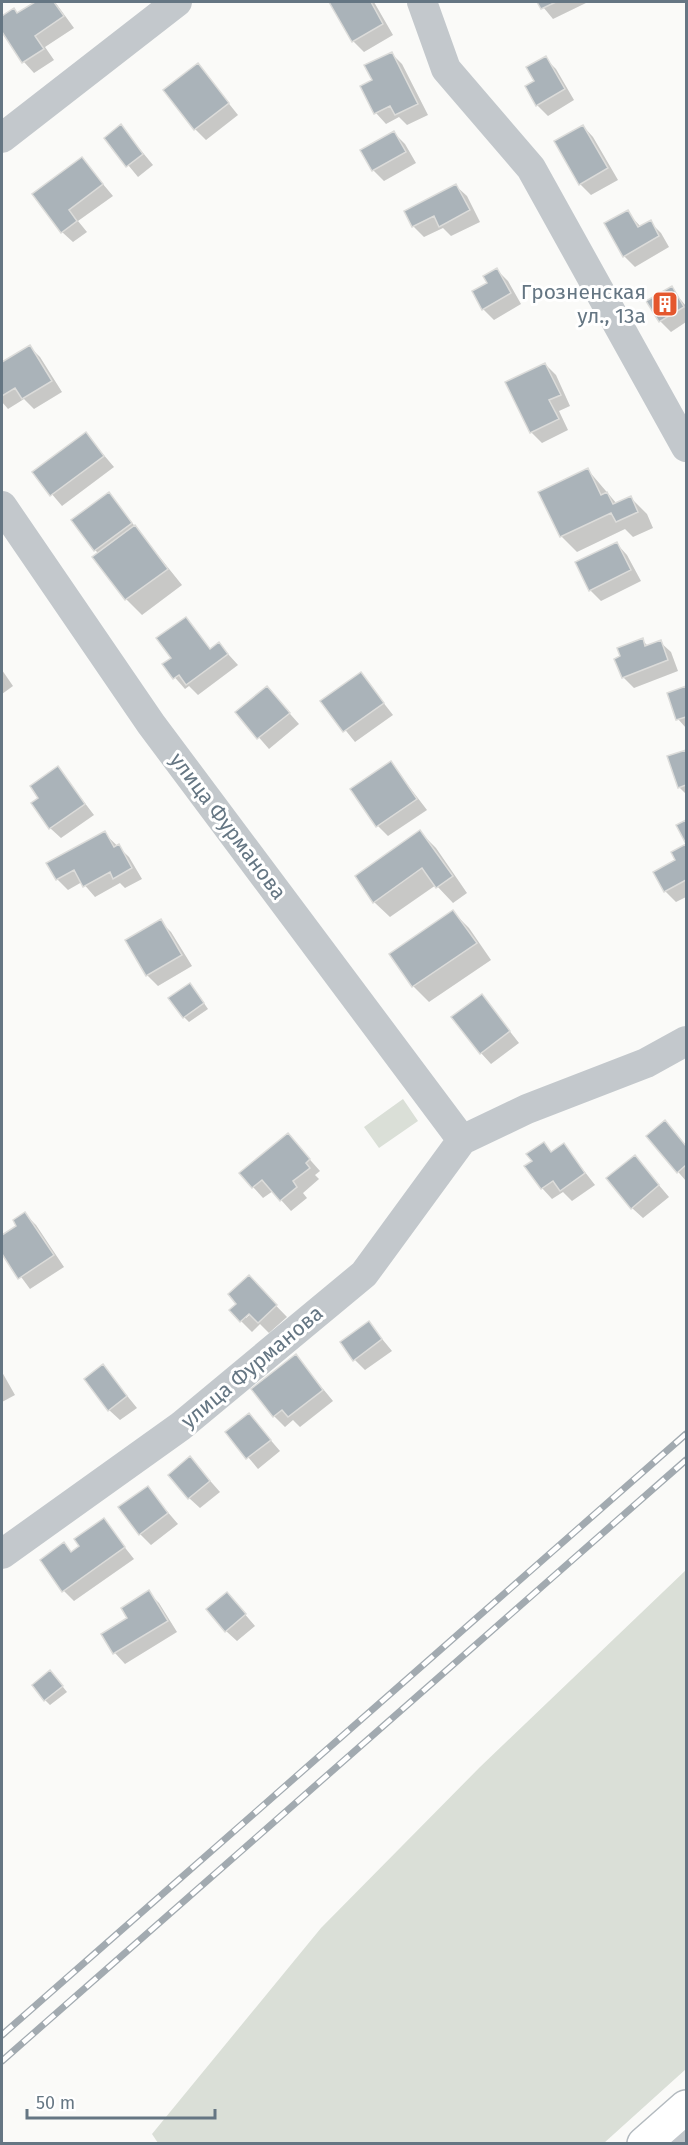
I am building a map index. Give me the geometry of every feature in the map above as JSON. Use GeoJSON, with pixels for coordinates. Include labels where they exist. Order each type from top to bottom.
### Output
{"type":"FeatureCollection","features":[{"type":"Feature","properties":{"kind":"street"},"geometry":{"type":"LineString","coordinates":[[2,138],[177,2]]}},
{"type":"Feature","properties":{"kind":"street"},"geometry":{"type":"LineString","coordinates":[[422,2],[446,69],[531,168],[687,447]]}},
{"type":"Feature","properties":{"kind":"street","name":"улица Фурманова"},"geometry":{"type":"LineString","coordinates":[[2,506],[151,724],[462,1140]]}},
{"type":"Feature","properties":{"kind":"street","name":"улица Фурманова"},"geometry":{"type":"LineString","coordinates":[[2,1554],[181,1426],[364,1274],[462,1140],[527,1109],[646,1063],[687,1041]]}},
{"type":"Feature","properties":{"kind":"shaded area"},"geometry":{"type":"Polygon","coordinates":[[[403,1099],[418,1121],[379,1148],[364,1127],[403,1099]]]}},
{"type":"Feature","properties":{"kind":"shaded area"},"geometry":{"type":"Polygon","coordinates":[[[686,1570],[686,2069],[604,2143],[158,2143],[152,2134],[321,1928],[480,1767],[686,1570]]]}},
{"type":"Feature","properties":{"kind":"building"},"geometry":{"type":"Polygon","coordinates":[[[35,2],[54,2],[64,16],[35,36],[44,49],[22,63],[2,32],[2,16],[14,8],[17,13],[35,2]]]}},
{"type":"Feature","properties":{"kind":"building"},"geometry":{"type":"Polygon","coordinates":[[[329,2],[371,2],[383,24],[352,42],[329,2]]]}},
{"type":"Feature","properties":{"kind":"building"},"geometry":{"type":"Polygon","coordinates":[[[537,2],[556,2],[541,9],[537,2]]]}},
{"type":"Feature","properties":{"kind":"building"},"geometry":{"type":"Polygon","coordinates":[[[392,52],[418,104],[395,115],[390,106],[374,114],[360,86],[372,80],[364,65],[392,52]]]}},
{"type":"Feature","properties":{"kind":"building"},"geometry":{"type":"Polygon","coordinates":[[[546,56],[565,89],[536,106],[525,86],[534,81],[526,67],[546,56]]]}},
{"type":"Feature","properties":{"kind":"building"},"geometry":{"type":"Polygon","coordinates":[[[198,63],[229,103],[194,130],[163,90],[198,63]]]}},
{"type":"Feature","properties":{"kind":"building"},"geometry":{"type":"Polygon","coordinates":[[[121,124],[143,154],[126,167],[104,138],[121,124]]]}},
{"type":"Feature","properties":{"kind":"building"},"geometry":{"type":"Polygon","coordinates":[[[583,125],[608,168],[579,185],[554,141],[583,125]]]}},
{"type":"Feature","properties":{"kind":"building"},"geometry":{"type":"Polygon","coordinates":[[[394,131],[406,152],[372,171],[360,150],[394,131]]]}},
{"type":"Feature","properties":{"kind":"building"},"geometry":{"type":"Polygon","coordinates":[[[82,157],[103,184],[69,210],[77,221],[61,233],[32,194],[82,157]]]}},
{"type":"Feature","properties":{"kind":"building"},"geometry":{"type":"Polygon","coordinates":[[[456,184],[470,210],[439,227],[434,216],[412,227],[404,211],[456,184]]]}},
{"type":"Feature","properties":{"kind":"building"},"geometry":{"type":"Polygon","coordinates":[[[628,210],[638,227],[651,220],[659,236],[623,257],[604,223],[628,210]]]}},
{"type":"Feature","properties":{"kind":"building"},"geometry":{"type":"Polygon","coordinates":[[[497,268],[511,293],[482,310],[472,291],[487,283],[483,276],[497,268]]]}},
{"type":"Feature","properties":{"kind":"building","name":"Грозненская ул., 13а"},"geometry":{"type":"Polygon","coordinates":[[[672,286],[684,307],[659,322],[646,301],[672,286]]]}},
{"type":"Feature","properties":{"kind":"building"},"geometry":{"type":"Polygon","coordinates":[[[30,345],[52,381],[22,399],[15,388],[2,396],[2,362],[30,345]]]}},
{"type":"Feature","properties":{"kind":"building"},"geometry":{"type":"Polygon","coordinates":[[[545,363],[561,395],[549,400],[559,419],[530,433],[505,382],[545,363]]]}},
{"type":"Feature","properties":{"kind":"building"},"geometry":{"type":"Polygon","coordinates":[[[86,432],[104,456],[50,496],[32,472],[86,432]]]}},
{"type":"Feature","properties":{"kind":"building"},"geometry":{"type":"Polygon","coordinates":[[[588,468],[601,495],[607,492],[613,504],[631,496],[638,512],[616,522],[611,513],[560,537],[538,492],[588,468]]]}},
{"type":"Feature","properties":{"kind":"building"},"geometry":{"type":"Polygon","coordinates":[[[109,492],[132,523],[94,551],[71,520],[109,492]]]}},
{"type":"Feature","properties":{"kind":"building"},"geometry":{"type":"Polygon","coordinates":[[[135,525],[168,569],[125,600],[92,557],[135,525]]]}},
{"type":"Feature","properties":{"kind":"building"},"geometry":{"type":"Polygon","coordinates":[[[617,542],[631,570],[589,591],[575,562],[617,542]]]}},
{"type":"Feature","properties":{"kind":"building"},"geometry":{"type":"Polygon","coordinates":[[[186,617],[210,649],[219,642],[228,654],[186,685],[179,675],[173,679],[162,664],[171,658],[156,638],[186,617]]]}},
{"type":"Feature","properties":{"kind":"building"},"geometry":{"type":"Polygon","coordinates":[[[643,638],[645,646],[661,640],[668,660],[622,678],[614,659],[620,656],[617,648],[643,638]]]}},
{"type":"Feature","properties":{"kind":"building"},"geometry":{"type":"Polygon","coordinates":[[[361,672],[384,703],[343,732],[320,701],[361,672]]]}},
{"type":"Feature","properties":{"kind":"building"},"geometry":{"type":"Polygon","coordinates":[[[267,686],[290,713],[257,739],[235,712],[267,686]]]}},
{"type":"Feature","properties":{"kind":"building"},"geometry":{"type":"Polygon","coordinates":[[[686,686],[686,717],[676,720],[667,693],[686,686]]]}},
{"type":"Feature","properties":{"kind":"building"},"geometry":{"type":"Polygon","coordinates":[[[686,750],[686,785],[678,788],[667,756],[686,750]]]}},
{"type":"Feature","properties":{"kind":"building"},"geometry":{"type":"Polygon","coordinates":[[[391,761],[417,799],[376,827],[350,789],[391,761]]]}},
{"type":"Feature","properties":{"kind":"building"},"geometry":{"type":"Polygon","coordinates":[[[58,766],[85,804],[49,829],[31,803],[38,798],[30,786],[58,766]]]}},
{"type":"Feature","properties":{"kind":"building"},"geometry":{"type":"Polygon","coordinates":[[[686,820],[686,844],[676,825],[686,820]]]}},
{"type":"Feature","properties":{"kind":"building"},"geometry":{"type":"Polygon","coordinates":[[[420,830],[453,876],[436,888],[422,868],[373,903],[355,876],[420,830]]]}},
{"type":"Feature","properties":{"kind":"building"},"geometry":{"type":"Polygon","coordinates":[[[105,831],[114,847],[119,844],[132,868],[113,879],[110,872],[83,887],[74,870],[56,880],[46,863],[105,831]]]}},
{"type":"Feature","properties":{"kind":"building"},"geometry":{"type":"Polygon","coordinates":[[[686,844],[686,880],[664,892],[653,872],[675,860],[671,852],[686,844]]]}},
{"type":"Feature","properties":{"kind":"building"},"geometry":{"type":"Polygon","coordinates":[[[453,910],[477,943],[412,987],[389,954],[453,910]]]}},
{"type":"Feature","properties":{"kind":"building"},"geometry":{"type":"Polygon","coordinates":[[[161,919],[182,955],[146,976],[125,940],[161,919]]]}},
{"type":"Feature","properties":{"kind":"building"},"geometry":{"type":"Polygon","coordinates":[[[190,983],[204,1003],[183,1018],[168,998],[190,983]]]}},
{"type":"Feature","properties":{"kind":"building"},"geometry":{"type":"Polygon","coordinates":[[[482,994],[510,1031],[480,1054],[451,1017],[482,994]]]}},
{"type":"Feature","properties":{"kind":"building"},"geometry":{"type":"Polygon","coordinates":[[[665,1120],[686,1146],[686,1165],[677,1173],[646,1136],[665,1120]]]}},
{"type":"Feature","properties":{"kind":"building"},"geometry":{"type":"Polygon","coordinates":[[[288,1133],[310,1159],[306,1163],[310,1168],[293,1181],[297,1187],[280,1201],[262,1180],[252,1188],[239,1173],[288,1133]]]}},
{"type":"Feature","properties":{"kind":"building"},"geometry":{"type":"Polygon","coordinates":[[[544,1142],[551,1152],[564,1143],[585,1173],[560,1191],[553,1181],[541,1189],[524,1166],[532,1161],[526,1154],[544,1142]]]}},
{"type":"Feature","properties":{"kind":"building"},"geometry":{"type":"Polygon","coordinates":[[[635,1155],[659,1185],[631,1209],[606,1178],[635,1155]]]}},
{"type":"Feature","properties":{"kind":"building"},"geometry":{"type":"Polygon","coordinates":[[[25,1212],[54,1255],[18,1279],[2,1254],[2,1235],[16,1226],[13,1220],[25,1212]]]}},
{"type":"Feature","properties":{"kind":"building"},"geometry":{"type":"Polygon","coordinates":[[[249,1275],[277,1305],[258,1323],[249,1314],[240,1322],[229,1310],[236,1304],[228,1294],[249,1275]]]}},
{"type":"Feature","properties":{"kind":"building"},"geometry":{"type":"Polygon","coordinates":[[[369,1321],[382,1339],[353,1361],[340,1342],[369,1321]]]}},
{"type":"Feature","properties":{"kind":"building"},"geometry":{"type":"Polygon","coordinates":[[[296,1354],[323,1390],[288,1417],[282,1410],[273,1417],[251,1389],[296,1354]]]}},
{"type":"Feature","properties":{"kind":"building"},"geometry":{"type":"Polygon","coordinates":[[[103,1364],[127,1396],[108,1411],[84,1379],[103,1364]]]}},
{"type":"Feature","properties":{"kind":"building"},"geometry":{"type":"Polygon","coordinates":[[[249,1413],[271,1440],[246,1459],[225,1432],[249,1413]]]}},
{"type":"Feature","properties":{"kind":"building"},"geometry":{"type":"Polygon","coordinates":[[[190,1456],[210,1481],[188,1499],[168,1475],[190,1456]]]}},
{"type":"Feature","properties":{"kind":"building"},"geometry":{"type":"Polygon","coordinates":[[[148,1486],[168,1513],[139,1535],[118,1507],[148,1486]]]}},
{"type":"Feature","properties":{"kind":"building"},"geometry":{"type":"Polygon","coordinates":[[[104,1518],[125,1547],[62,1592],[40,1560],[64,1542],[71,1552],[79,1546],[74,1539],[104,1518]]]}},
{"type":"Feature","properties":{"kind":"building"},"geometry":{"type":"Polygon","coordinates":[[[149,1590],[168,1621],[113,1654],[101,1634],[127,1618],[121,1608],[149,1590]]]}},
{"type":"Feature","properties":{"kind":"building"},"geometry":{"type":"Polygon","coordinates":[[[227,1592],[246,1614],[225,1632],[206,1609],[227,1592]]]}},
{"type":"Feature","properties":{"kind":"building"},"geometry":{"type":"Polygon","coordinates":[[[50,1670],[63,1686],[44,1701],[32,1685],[50,1670]]]}},
{"type":"Feature","properties":{"kind":"railway"},"geometry":{"type":"LineString","coordinates":[[2,2035],[686,1434]]}},
{"type":"Feature","properties":{"kind":"railway"},"geometry":{"type":"LineString","coordinates":[[2,2061],[686,1460]]}},
{"type":"Feature","properties":{"kind":"place","name":"Грозненская ул., 13а"},"geometry":{"type":"Point","coordinates":[665,304]}}]}
